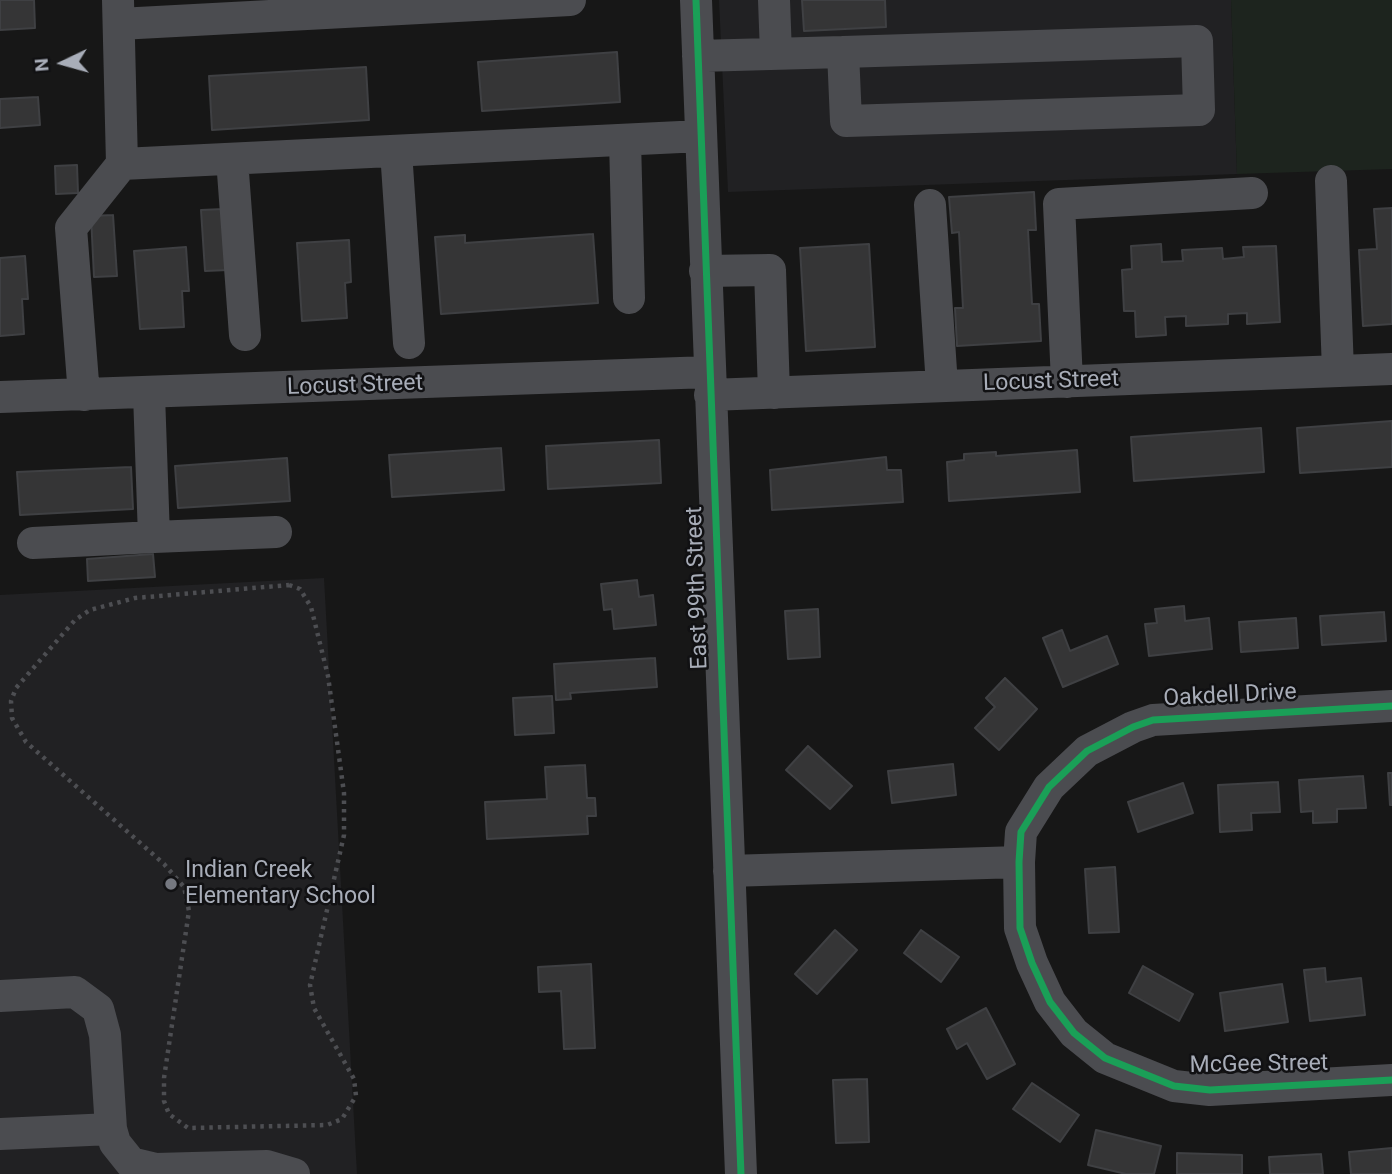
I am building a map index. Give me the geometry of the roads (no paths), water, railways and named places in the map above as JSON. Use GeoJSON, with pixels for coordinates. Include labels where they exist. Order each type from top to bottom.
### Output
{"type":"FeatureCollection","features":[{"type":"Feature","properties":{"kind":"street"},"geometry":{"type":"LineString","coordinates":[[84,395],[71,228],[122,164],[119,12],[570,0]]}},
{"type":"Feature","properties":{"kind":"street","name":"East 99th Street"},"geometry":{"type":"LineString","coordinates":[[696,0],[741,1174]]}},
{"type":"Feature","properties":{"kind":"street"},"geometry":{"type":"LineString","coordinates":[[774,0],[776,54]]}},
{"type":"Feature","properties":{"kind":"street"},"geometry":{"type":"LineString","coordinates":[[698,57],[776,54],[1197,41],[1199,110],[846,121],[843,52]]}},
{"type":"Feature","properties":{"kind":"street"},"geometry":{"type":"LineString","coordinates":[[122,164],[701,136]]}},
{"type":"Feature","properties":{"kind":"street"},"geometry":{"type":"LineString","coordinates":[[625,139],[629,298]]}},
{"type":"Feature","properties":{"kind":"street"},"geometry":{"type":"LineString","coordinates":[[396,151],[409,343]]}},
{"type":"Feature","properties":{"kind":"street"},"geometry":{"type":"LineString","coordinates":[[232,159],[245,335]]}},
{"type":"Feature","properties":{"kind":"street"},"geometry":{"type":"LineString","coordinates":[[1331,181],[1338,371]]}},
{"type":"Feature","properties":{"kind":"street"},"geometry":{"type":"LineString","coordinates":[[1067,382],[1059,204],[1252,193]]}},
{"type":"Feature","properties":{"kind":"street"},"geometry":{"type":"LineString","coordinates":[[930,205],[942,386]]}},
{"type":"Feature","properties":{"kind":"street"},"geometry":{"type":"LineString","coordinates":[[705,271],[770,270],[774,393]]}},
{"type":"Feature","properties":{"kind":"street","name":"Locust Street"},"geometry":{"type":"LineString","coordinates":[[0,397],[709,384],[774,393],[1392,369]]}},
{"type":"Feature","properties":{"kind":"street"},"geometry":{"type":"LineString","coordinates":[[149,394],[154,537]]}},
{"type":"Feature","properties":{"kind":"street"},"geometry":{"type":"LineString","coordinates":[[33,543],[276,532]]}},
{"type":"Feature","properties":{"kind":"street","name":"Oakdell Drive"},"geometry":{"type":"LineString","coordinates":[[1019,862],[1021,832],[1049,787],[1087,751],[1133,727],[1153,720],[1392,706]]}},
{"type":"Feature","properties":{"kind":"street"},"geometry":{"type":"LineString","coordinates":[[729,871],[1019,862]]}},
{"type":"Feature","properties":{"kind":"street","name":"McGee Street"},"geometry":{"type":"LineString","coordinates":[[1019,862],[1020,928],[1032,963],[1050,1002],[1074,1032],[1105,1058],[1174,1086],[1209,1090],[1392,1080]]}},
{"type":"Feature","properties":{"kind":"street"},"geometry":{"type":"LineString","coordinates":[[0,996],[75,992],[98,1009],[105,1035],[111,1129],[115,1143],[131,1163],[156,1170],[267,1166],[294,1174]]}},
{"type":"Feature","properties":{"kind":"street"},"geometry":{"type":"LineString","coordinates":[[0,1134],[111,1129]]}},
{"type":"Feature","properties":{"kind":"place","name":"Indian Creek Elementary School"},"geometry":{"type":"Point","coordinates":[171,884]}}]}
